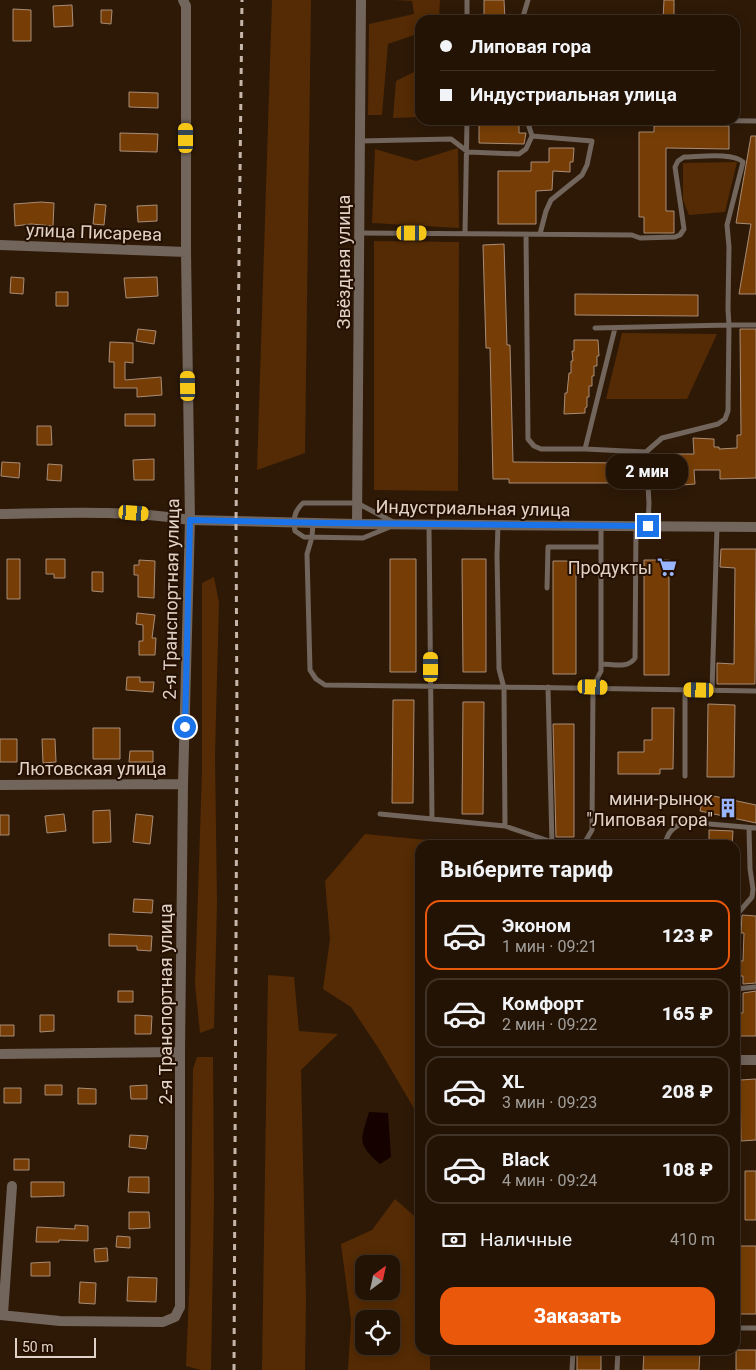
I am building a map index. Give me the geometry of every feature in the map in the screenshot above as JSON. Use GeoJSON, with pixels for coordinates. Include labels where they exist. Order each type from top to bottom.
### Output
{"type":"FeatureCollection","features":[{"type":"Feature","properties":{"kind":"street","name":"2-я Транспортная улица"},"geometry":{"type":"LineString","coordinates":[[2,1314],[60,1321],[163,1322],[175,1317],[180,1307],[180,1052],[190,520],[186,252],[186,6],[183,0]]}},
{"type":"Feature","properties":{"kind":"street","name":"Звёздная улица"},"geometry":{"type":"LineString","coordinates":[[357,524],[361,0]]}},
{"type":"Feature","properties":{"kind":"street","name":"улица Писарева"},"geometry":{"type":"LineString","coordinates":[[0,245],[186,252]]}},
{"type":"Feature","properties":{"kind":"street","name":"Индустриальная улица"},"geometry":{"type":"LineString","coordinates":[[0,514],[134,513],[190,520],[293,523],[756,526]]}},
{"type":"Feature","properties":{"kind":"street","name":"Лютовская улица"},"geometry":{"type":"LineString","coordinates":[[0,784],[184,784]]}},
{"type":"Feature","properties":{"kind":"street"},"geometry":{"type":"LineString","coordinates":[[0,1054],[180,1052]]}},
{"type":"Feature","properties":{"kind":"street"},"geometry":{"type":"LineString","coordinates":[[740,1060],[756,1060]]}},
{"type":"Feature","properties":{"kind":"street"},"geometry":{"type":"LineString","coordinates":[[2,1314],[12,1186]]}},
{"type":"Feature","properties":{"kind":"lane"},"geometry":{"type":"LineString","coordinates":[[467,0],[467,15]]}},
{"type":"Feature","properties":{"kind":"lane"},"geometry":{"type":"LineString","coordinates":[[524,15],[528,0]]}},
{"type":"Feature","properties":{"kind":"lane"},"geometry":{"type":"LineString","coordinates":[[740,121],[756,121]]}},
{"type":"Feature","properties":{"kind":"lane"},"geometry":{"type":"LineString","coordinates":[[465,234],[468,125]]}},
{"type":"Feature","properties":{"kind":"lane"},"geometry":{"type":"LineString","coordinates":[[360,141],[452,139],[468,152],[519,154],[526,149],[532,136],[529,125]]}},
{"type":"Feature","properties":{"kind":"lane"},"geometry":{"type":"LineString","coordinates":[[532,136],[592,141],[587,165],[582,175],[551,200],[540,234]]}},
{"type":"Feature","properties":{"kind":"lane"},"geometry":{"type":"LineString","coordinates":[[359,233],[540,234],[632,235],[640,238],[680,236],[684,229],[676,168],[678,161],[684,158],[730,156],[739,158],[743,162],[728,225],[728,411],[725,419],[718,424],[662,438],[646,452],[541,449],[534,446],[528,439],[526,234]]}},
{"type":"Feature","properties":{"kind":"lane"},"geometry":{"type":"LineString","coordinates":[[595,328],[756,325]]}},
{"type":"Feature","properties":{"kind":"lane"},"geometry":{"type":"LineString","coordinates":[[584,449],[615,328]]}},
{"type":"Feature","properties":{"kind":"lane"},"geometry":{"type":"LineString","coordinates":[[646,452],[649,502],[648,526]]}},
{"type":"Feature","properties":{"kind":"lane"},"geometry":{"type":"LineString","coordinates":[[302,503],[358,503],[397,524],[363,538],[304,537],[295,531],[293,523],[296,509],[302,503]]}},
{"type":"Feature","properties":{"kind":"lane"},"geometry":{"type":"LineString","coordinates":[[313,523],[312,537],[307,554],[310,670],[316,679],[325,685],[504,688],[593,687],[756,691]]}},
{"type":"Feature","properties":{"kind":"lane"},"geometry":{"type":"LineString","coordinates":[[429,524],[432,819]]}},
{"type":"Feature","properties":{"kind":"lane"},"geometry":{"type":"LineString","coordinates":[[498,525],[499,669],[504,688],[505,826]]}},
{"type":"Feature","properties":{"kind":"lane"},"geometry":{"type":"LineString","coordinates":[[586,840],[592,830],[593,687],[601,671],[601,526]]}},
{"type":"Feature","properties":{"kind":"lane"},"geometry":{"type":"LineString","coordinates":[[601,664],[626,665],[632,663],[635,658],[636,526]]}},
{"type":"Feature","properties":{"kind":"lane"},"geometry":{"type":"LineString","coordinates":[[712,690],[717,527]]}},
{"type":"Feature","properties":{"kind":"lane"},"geometry":{"type":"LineString","coordinates":[[547,588],[548,547],[600,547]]}},
{"type":"Feature","properties":{"kind":"lane"},"geometry":{"type":"LineString","coordinates":[[548,687],[552,840]]}},
{"type":"Feature","properties":{"kind":"lane"},"geometry":{"type":"LineString","coordinates":[[685,776],[686,690]]}},
{"type":"Feature","properties":{"kind":"lane"},"geometry":{"type":"LineString","coordinates":[[380,814],[505,826],[542,840]]}},
{"type":"Feature","properties":{"kind":"lane"},"geometry":{"type":"LineString","coordinates":[[666,840],[668,833],[675,826],[687,822],[756,828]]}},
{"type":"Feature","properties":{"kind":"lane"},"geometry":{"type":"LineString","coordinates":[[740,911],[752,897],[753,889],[750,869],[749,828]]}},
{"type":"Feature","properties":{"kind":"lane"},"geometry":{"type":"LineString","coordinates":[[740,988],[756,987]]}},
{"type":"Feature","properties":{"kind":"lane"},"geometry":{"type":"LineString","coordinates":[[740,1328],[756,1328]]}},
{"type":"Feature","properties":{"kind":"lane"},"geometry":{"type":"LineString","coordinates":[[572,1370],[573,1355]]}},
{"type":"Feature","properties":{"kind":"lane"},"geometry":{"type":"LineString","coordinates":[[617,1370],[618,1355]]}},
{"type":"Feature","properties":{"kind":"shaded area"},"geometry":{"type":"Polygon","coordinates":[[[272,0],[311,0],[305,453],[257,470],[272,0]]]}},
{"type":"Feature","properties":{"kind":"shaded area"},"geometry":{"type":"Polygon","coordinates":[[[393,0],[440,0],[439,15],[415,15],[415,35],[388,44],[382,115],[368,115],[369,24],[414,14],[412,1],[393,0]]]}},
{"type":"Feature","properties":{"kind":"shaded area"},"geometry":{"type":"Polygon","coordinates":[[[415,72],[415,117],[393,118],[396,81],[415,72]]]}},
{"type":"Feature","properties":{"kind":"shaded area"},"geometry":{"type":"Polygon","coordinates":[[[458,148],[459,228],[372,223],[375,149],[416,161],[458,148]]]}},
{"type":"Feature","properties":{"kind":"shaded area"},"geometry":{"type":"Polygon","coordinates":[[[737,162],[725,212],[689,215],[683,200],[683,163],[737,162]]]}},
{"type":"Feature","properties":{"kind":"shaded area"},"geometry":{"type":"Polygon","coordinates":[[[374,241],[459,242],[458,491],[374,490],[374,241]]]}},
{"type":"Feature","properties":{"kind":"shaded area"},"geometry":{"type":"Polygon","coordinates":[[[622,333],[717,334],[687,399],[606,399],[622,333]]]}},
{"type":"Feature","properties":{"kind":"shaded area"},"geometry":{"type":"Polygon","coordinates":[[[214,577],[219,603],[215,754],[217,903],[214,1028],[200,1033],[195,984],[202,771],[202,583],[214,577]]]}},
{"type":"Feature","properties":{"kind":"shaded area"},"geometry":{"type":"Polygon","coordinates":[[[365,834],[427,840],[415,840],[415,1110],[379,1049],[351,1007],[323,989],[330,939],[325,881],[365,834]]]}},
{"type":"Feature","properties":{"kind":"shaded area"},"geometry":{"type":"Polygon","coordinates":[[[268,975],[294,977],[299,1031],[338,1034],[301,1070],[306,1297],[305,1370],[262,1370],[268,975]]]}},
{"type":"Feature","properties":{"kind":"shaded area"},"geometry":{"type":"Polygon","coordinates":[[[197,1057],[213,1057],[214,1198],[211,1370],[201,1370],[186,1366],[190,1271],[193,1069],[197,1057]]]}},
{"type":"Feature","properties":{"kind":"shaded area"},"geometry":{"type":"Polygon","coordinates":[[[369,1112],[388,1113],[391,1157],[380,1164],[367,1151],[362,1141],[369,1112]]]}},
{"type":"Feature","properties":{"kind":"shaded area"},"geometry":{"type":"Polygon","coordinates":[[[395,1199],[415,1217],[415,1355],[430,1355],[430,1370],[348,1370],[351,1320],[341,1244],[372,1230],[395,1199]]]}},
{"type":"Feature","properties":{"kind":"building"},"geometry":{"type":"Polygon","coordinates":[[[484,0],[504,0],[505,15],[484,15],[484,0]]]}},
{"type":"Feature","properties":{"kind":"building"},"geometry":{"type":"Polygon","coordinates":[[[664,0],[674,0],[674,15],[663,15],[664,0]]]}},
{"type":"Feature","properties":{"kind":"building"},"geometry":{"type":"Polygon","coordinates":[[[72,5],[73,26],[54,27],[53,6],[72,5]]]}},
{"type":"Feature","properties":{"kind":"building"},"geometry":{"type":"Polygon","coordinates":[[[13,9],[31,10],[31,41],[13,41],[13,9]]]}},
{"type":"Feature","properties":{"kind":"building"},"geometry":{"type":"Polygon","coordinates":[[[101,10],[112,10],[111,24],[101,23],[101,10]]]}},
{"type":"Feature","properties":{"kind":"building"},"geometry":{"type":"Polygon","coordinates":[[[129,92],[158,93],[158,108],[129,107],[129,92]]]}},
{"type":"Feature","properties":{"kind":"building"},"geometry":{"type":"Polygon","coordinates":[[[479,125],[519,125],[519,133],[526,133],[524,144],[479,143],[479,125]]]}},
{"type":"Feature","properties":{"kind":"building"},"geometry":{"type":"Polygon","coordinates":[[[654,126],[729,126],[729,149],[666,148],[666,211],[674,211],[674,233],[644,233],[644,217],[639,217],[639,132],[654,132],[654,126]]]}},
{"type":"Feature","properties":{"kind":"building"},"geometry":{"type":"Polygon","coordinates":[[[120,133],[158,134],[157,152],[120,151],[120,133]]]}},
{"type":"Feature","properties":{"kind":"building"},"geometry":{"type":"Polygon","coordinates":[[[751,136],[756,136],[756,294],[739,294],[751,224],[736,223],[751,136]]]}},
{"type":"Feature","properties":{"kind":"building"},"geometry":{"type":"Polygon","coordinates":[[[549,148],[574,148],[573,162],[570,162],[570,172],[553,171],[552,190],[536,191],[536,224],[498,224],[498,171],[531,171],[531,162],[549,162],[549,148]]]}},
{"type":"Feature","properties":{"kind":"building"},"geometry":{"type":"Polygon","coordinates":[[[54,203],[53,226],[31,224],[15,226],[14,204],[54,203]]]}},
{"type":"Feature","properties":{"kind":"building"},"geometry":{"type":"Polygon","coordinates":[[[95,204],[106,205],[104,225],[93,224],[95,204]]]}},
{"type":"Feature","properties":{"kind":"building"},"geometry":{"type":"Polygon","coordinates":[[[157,205],[157,221],[138,222],[137,206],[157,205]]]}},
{"type":"Feature","properties":{"kind":"building"},"geometry":{"type":"Polygon","coordinates":[[[504,244],[507,345],[510,345],[513,462],[628,463],[628,483],[509,483],[509,479],[493,479],[490,348],[486,348],[483,245],[504,244]]]}},
{"type":"Feature","properties":{"kind":"building"},"geometry":{"type":"Polygon","coordinates":[[[11,277],[24,278],[23,294],[10,293],[11,277]]]}},
{"type":"Feature","properties":{"kind":"building"},"geometry":{"type":"Polygon","coordinates":[[[157,277],[158,296],[126,298],[124,278],[157,277]]]}},
{"type":"Feature","properties":{"kind":"building"},"geometry":{"type":"Polygon","coordinates":[[[56,292],[68,292],[68,306],[56,306],[56,292]]]}},
{"type":"Feature","properties":{"kind":"building"},"geometry":{"type":"Polygon","coordinates":[[[575,294],[698,295],[698,316],[575,315],[575,294]]]}},
{"type":"Feature","properties":{"kind":"building"},"geometry":{"type":"Polygon","coordinates":[[[138,329],[156,331],[154,344],[136,341],[138,329]]]}},
{"type":"Feature","properties":{"kind":"building"},"geometry":{"type":"Polygon","coordinates":[[[740,329],[756,329],[756,478],[720,479],[720,470],[694,470],[695,484],[682,485],[682,482],[672,482],[672,476],[667,476],[667,466],[674,465],[674,454],[694,454],[693,438],[714,439],[714,447],[719,447],[719,449],[737,448],[737,435],[741,435],[740,329]]]}},
{"type":"Feature","properties":{"kind":"building"},"geometry":{"type":"Polygon","coordinates":[[[574,340],[598,340],[599,356],[597,356],[597,366],[594,366],[592,386],[589,386],[589,397],[587,397],[585,413],[564,414],[565,393],[567,393],[569,373],[571,373],[571,361],[573,361],[574,340]]]}},
{"type":"Feature","properties":{"kind":"building"},"geometry":{"type":"Polygon","coordinates":[[[110,342],[133,343],[133,363],[125,362],[125,380],[161,377],[162,395],[137,397],[137,388],[114,388],[114,362],[109,362],[110,342]]]}},
{"type":"Feature","properties":{"kind":"building"},"geometry":{"type":"Polygon","coordinates":[[[125,414],[155,414],[155,426],[125,426],[125,414]]]}},
{"type":"Feature","properties":{"kind":"building"},"geometry":{"type":"Polygon","coordinates":[[[37,426],[51,426],[52,445],[37,445],[37,426]]]}},
{"type":"Feature","properties":{"kind":"building"},"geometry":{"type":"Polygon","coordinates":[[[154,459],[154,480],[134,480],[133,460],[154,459]]]}},
{"type":"Feature","properties":{"kind":"building"},"geometry":{"type":"Polygon","coordinates":[[[2,462],[20,463],[19,478],[1,476],[2,462]]]}},
{"type":"Feature","properties":{"kind":"building"},"geometry":{"type":"Polygon","coordinates":[[[48,464],[62,465],[61,481],[47,480],[48,464]]]}},
{"type":"Feature","properties":{"kind":"building"},"geometry":{"type":"Polygon","coordinates":[[[721,549],[756,549],[755,684],[717,684],[717,663],[734,664],[735,568],[720,567],[721,549]]]}},
{"type":"Feature","properties":{"kind":"building"},"geometry":{"type":"Polygon","coordinates":[[[7,559],[20,559],[20,599],[7,599],[7,559]]]}},
{"type":"Feature","properties":{"kind":"building"},"geometry":{"type":"Polygon","coordinates":[[[46,559],[65,559],[65,578],[54,578],[54,574],[46,574],[46,559]]]}},
{"type":"Feature","properties":{"kind":"building"},"geometry":{"type":"Polygon","coordinates":[[[390,559],[416,559],[416,672],[390,672],[390,559]]]}},
{"type":"Feature","properties":{"kind":"building"},"geometry":{"type":"Polygon","coordinates":[[[462,559],[486,559],[486,672],[463,672],[462,559]]]}},
{"type":"Feature","properties":{"kind":"building"},"geometry":{"type":"Polygon","coordinates":[[[139,560],[155,561],[154,598],[138,597],[138,575],[134,575],[134,565],[139,565],[139,560]]]}},
{"type":"Feature","properties":{"kind":"building"},"geometry":{"type":"Polygon","coordinates":[[[644,560],[669,560],[669,675],[644,675],[644,560]]]}},
{"type":"Feature","properties":{"kind":"building"},"geometry":{"type":"Polygon","coordinates":[[[553,561],[576,561],[576,674],[553,674],[553,561]]]}},
{"type":"Feature","properties":{"kind":"building"},"geometry":{"type":"Polygon","coordinates":[[[92,572],[103,572],[103,592],[92,591],[92,572]]]}},
{"type":"Feature","properties":{"kind":"building"},"geometry":{"type":"Polygon","coordinates":[[[137,613],[155,615],[152,638],[156,638],[155,655],[139,655],[139,641],[143,641],[143,625],[136,624],[137,613]]]}},
{"type":"Feature","properties":{"kind":"building"},"geometry":{"type":"Polygon","coordinates":[[[127,677],[140,677],[140,682],[154,682],[153,692],[126,690],[127,677]]]}},
{"type":"Feature","properties":{"kind":"building"},"geometry":{"type":"Polygon","coordinates":[[[393,700],[414,700],[413,803],[392,803],[393,700]]]}},
{"type":"Feature","properties":{"kind":"building"},"geometry":{"type":"Polygon","coordinates":[[[463,702],[484,702],[483,814],[462,814],[463,702]]]}},
{"type":"Feature","properties":{"kind":"building"},"geometry":{"type":"Polygon","coordinates":[[[708,704],[735,705],[734,777],[707,777],[708,704]]]}},
{"type":"Feature","properties":{"kind":"building"},"geometry":{"type":"Polygon","coordinates":[[[652,708],[674,708],[673,769],[660,769],[660,774],[618,774],[618,752],[644,752],[644,740],[652,740],[652,708]]]}},
{"type":"Feature","properties":{"kind":"building"},"geometry":{"type":"Polygon","coordinates":[[[553,724],[574,724],[574,837],[556,837],[553,724]]]}},
{"type":"Feature","properties":{"kind":"building"},"geometry":{"type":"Polygon","coordinates":[[[93,728],[120,728],[120,759],[93,759],[93,728]]]}},
{"type":"Feature","properties":{"kind":"building"},"geometry":{"type":"Polygon","coordinates":[[[0,739],[17,739],[17,762],[0,762],[0,739]]]}},
{"type":"Feature","properties":{"kind":"building"},"geometry":{"type":"Polygon","coordinates":[[[42,739],[55,739],[56,762],[43,763],[42,739]]]}},
{"type":"Feature","properties":{"kind":"building"},"geometry":{"type":"Polygon","coordinates":[[[130,751],[153,751],[153,762],[129,762],[130,751]]]}},
{"type":"Feature","properties":{"kind":"building","name":"мини-рынок \"Липовая гора\""},"geometry":{"type":"Polygon","coordinates":[[[704,794],[756,805],[756,823],[700,811],[704,794]]]}},
{"type":"Feature","properties":{"kind":"building"},"geometry":{"type":"Polygon","coordinates":[[[110,810],[111,842],[93,843],[93,811],[110,810]]]}},
{"type":"Feature","properties":{"kind":"building"},"geometry":{"type":"Polygon","coordinates":[[[64,814],[66,831],[47,833],[45,816],[64,814]]]}},
{"type":"Feature","properties":{"kind":"building"},"geometry":{"type":"Polygon","coordinates":[[[136,814],[153,816],[150,844],[133,842],[136,814]]]}},
{"type":"Feature","properties":{"kind":"building"},"geometry":{"type":"Polygon","coordinates":[[[0,815],[9,815],[9,835],[0,835],[0,815]]]}},
{"type":"Feature","properties":{"kind":"building"},"geometry":{"type":"Polygon","coordinates":[[[709,830],[733,831],[732,840],[709,840],[709,830]]]}},
{"type":"Feature","properties":{"kind":"building"},"geometry":{"type":"Polygon","coordinates":[[[134,899],[153,900],[152,913],[133,912],[134,899]]]}},
{"type":"Feature","properties":{"kind":"building"},"geometry":{"type":"Polygon","coordinates":[[[742,915],[756,916],[756,983],[743,984],[743,976],[740,976],[740,961],[743,961],[744,933],[741,933],[742,915]]]}},
{"type":"Feature","properties":{"kind":"building"},"geometry":{"type":"Polygon","coordinates":[[[109,934],[152,936],[151,951],[137,950],[137,946],[109,946],[109,934]]]}},
{"type":"Feature","properties":{"kind":"building"},"geometry":{"type":"Polygon","coordinates":[[[118,991],[133,991],[133,1002],[118,1002],[118,991]]]}},
{"type":"Feature","properties":{"kind":"building"},"geometry":{"type":"Polygon","coordinates":[[[756,991],[756,1036],[740,1036],[740,1013],[743,1013],[743,993],[756,991]]]}},
{"type":"Feature","properties":{"kind":"building"},"geometry":{"type":"Polygon","coordinates":[[[40,1015],[54,1015],[54,1031],[40,1032],[40,1015]]]}},
{"type":"Feature","properties":{"kind":"building"},"geometry":{"type":"Polygon","coordinates":[[[135,1015],[152,1016],[151,1034],[135,1034],[135,1015]]]}},
{"type":"Feature","properties":{"kind":"building"},"geometry":{"type":"Polygon","coordinates":[[[0,1025],[14,1025],[14,1036],[0,1036],[0,1025]]]}},
{"type":"Feature","properties":{"kind":"building"},"geometry":{"type":"Polygon","coordinates":[[[756,1079],[756,1140],[741,1141],[740,1080],[756,1079]]]}},
{"type":"Feature","properties":{"kind":"building"},"geometry":{"type":"Polygon","coordinates":[[[45,1085],[62,1085],[62,1095],[45,1095],[45,1085]]]}},
{"type":"Feature","properties":{"kind":"building"},"geometry":{"type":"Polygon","coordinates":[[[147,1085],[147,1099],[131,1099],[130,1086],[147,1085]]]}},
{"type":"Feature","properties":{"kind":"building"},"geometry":{"type":"Polygon","coordinates":[[[4,1088],[21,1088],[21,1103],[4,1103],[4,1088]]]}},
{"type":"Feature","properties":{"kind":"building"},"geometry":{"type":"Polygon","coordinates":[[[78,1088],[96,1089],[96,1104],[78,1104],[78,1088]]]}},
{"type":"Feature","properties":{"kind":"building"},"geometry":{"type":"Polygon","coordinates":[[[130,1135],[148,1136],[146,1149],[129,1147],[130,1135]]]}},
{"type":"Feature","properties":{"kind":"building"},"geometry":{"type":"Polygon","coordinates":[[[14,1159],[29,1159],[29,1170],[14,1170],[14,1159]]]}},
{"type":"Feature","properties":{"kind":"building"},"geometry":{"type":"Polygon","coordinates":[[[745,1171],[756,1171],[756,1220],[745,1220],[745,1171]]]}},
{"type":"Feature","properties":{"kind":"building"},"geometry":{"type":"Polygon","coordinates":[[[129,1177],[149,1177],[149,1193],[128,1192],[129,1177]]]}},
{"type":"Feature","properties":{"kind":"building"},"geometry":{"type":"Polygon","coordinates":[[[31,1182],[64,1182],[64,1196],[31,1197],[31,1182]]]}},
{"type":"Feature","properties":{"kind":"building"},"geometry":{"type":"Polygon","coordinates":[[[129,1212],[149,1212],[150,1228],[129,1229],[129,1212]]]}},
{"type":"Feature","properties":{"kind":"building"},"geometry":{"type":"Polygon","coordinates":[[[75,1225],[88,1226],[88,1241],[59,1240],[59,1242],[36,1242],[37,1227],[75,1229],[75,1225]]]}},
{"type":"Feature","properties":{"kind":"building"},"geometry":{"type":"Polygon","coordinates":[[[117,1236],[130,1237],[130,1248],[116,1247],[117,1236]]]}},
{"type":"Feature","properties":{"kind":"building"},"geometry":{"type":"Polygon","coordinates":[[[740,1246],[756,1246],[756,1314],[740,1314],[740,1246]]]}},
{"type":"Feature","properties":{"kind":"building"},"geometry":{"type":"Polygon","coordinates":[[[107,1248],[108,1261],[95,1262],[94,1249],[107,1248]]]}},
{"type":"Feature","properties":{"kind":"building"},"geometry":{"type":"Polygon","coordinates":[[[50,1262],[50,1276],[31,1276],[31,1263],[50,1262]]]}},
{"type":"Feature","properties":{"kind":"building"},"geometry":{"type":"Polygon","coordinates":[[[128,1277],[157,1278],[156,1302],[127,1301],[128,1277]]]}},
{"type":"Feature","properties":{"kind":"building"},"geometry":{"type":"Polygon","coordinates":[[[80,1282],[96,1283],[95,1304],[79,1303],[80,1282]]]}},
{"type":"Feature","properties":{"kind":"building"},"geometry":{"type":"Polygon","coordinates":[[[740,1350],[756,1350],[756,1370],[736,1370],[736,1355],[740,1355],[740,1350]]]}},
{"type":"Feature","properties":{"kind":"building"},"geometry":{"type":"Polygon","coordinates":[[[577,1355],[601,1355],[601,1370],[577,1370],[577,1355]]]}},
{"type":"Feature","properties":{"kind":"building"},"geometry":{"type":"Polygon","coordinates":[[[644,1355],[700,1355],[699,1370],[643,1370],[644,1355]]]}},
{"type":"Feature","properties":{"kind":"railway"},"geometry":{"type":"LineString","coordinates":[[234,1370],[236,521],[242,0]]}},
{"type":"Feature","properties":{"kind":"place","name":"Продукты"},"geometry":{"type":"Point","coordinates":[667,567]}},
{"type":"Feature","properties":{"kind":"place","name":"мини-рынок \"Липовая гора\""},"geometry":{"type":"Point","coordinates":[728,808]}},
{"type":"Feature","properties":{"kind":"route"},"geometry":{"type":"LineString","coordinates":[[185,727],[190,520],[648,526]]}}]}
